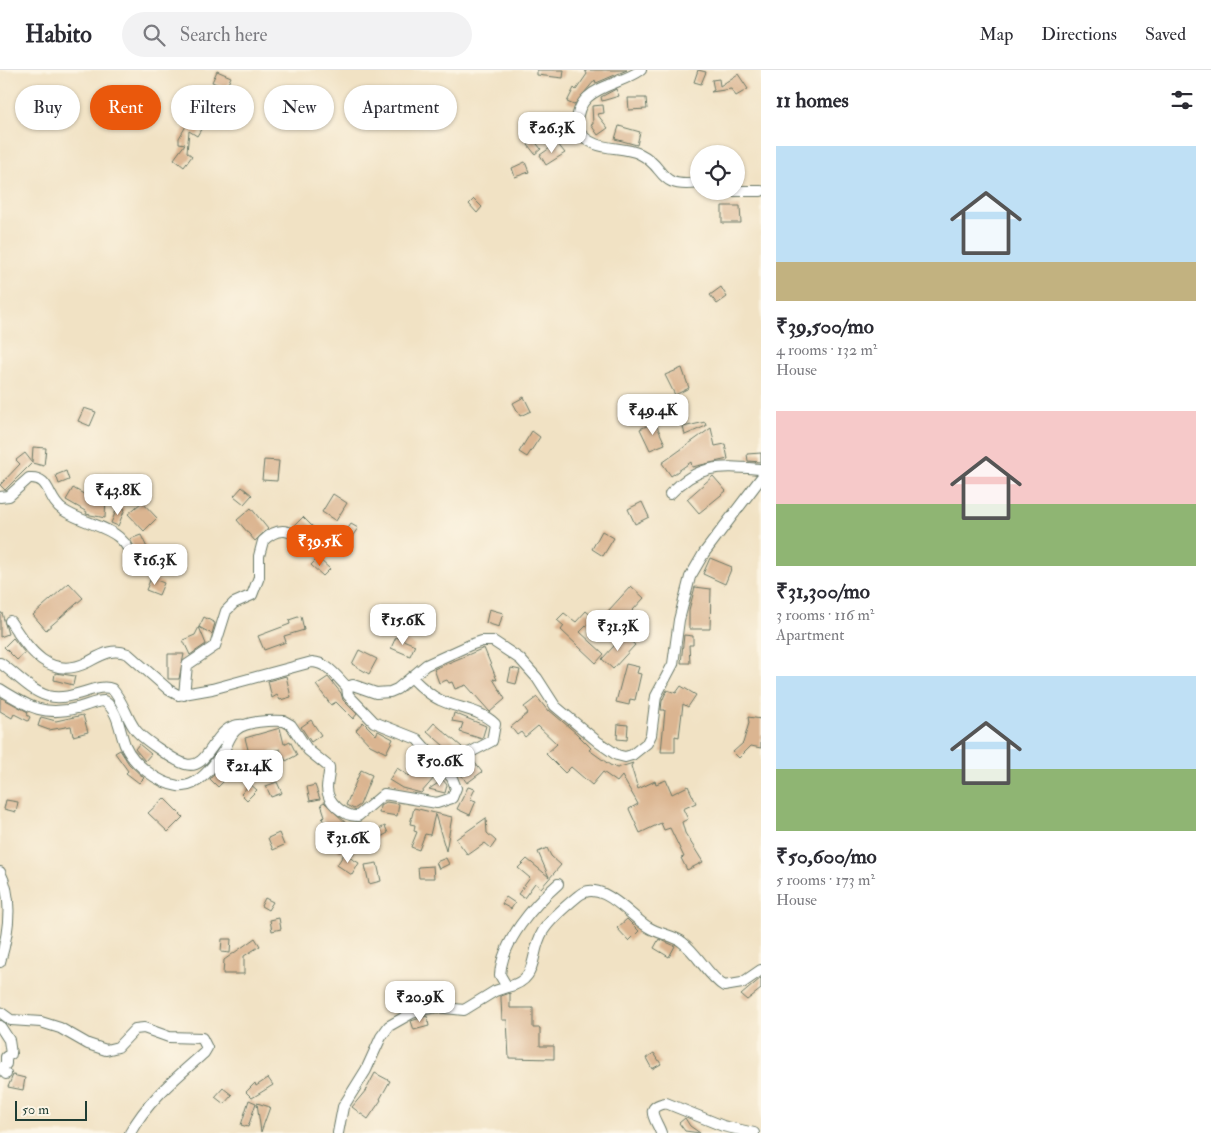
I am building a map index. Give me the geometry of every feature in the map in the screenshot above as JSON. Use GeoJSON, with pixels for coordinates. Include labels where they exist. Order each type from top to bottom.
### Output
{"type":"FeatureCollection","features":[{"type":"Feature","properties":{"kind":"street"},"geometry":{"type":"LineString","coordinates":[[641,70],[606,84],[590,94],[580,113],[577,130],[582,136],[592,142],[639,154],[666,179],[684,185],[690,184]]}},
{"type":"Feature","properties":{"kind":"street"},"geometry":{"type":"LineString","coordinates":[[745,191],[761,191]]}},
{"type":"Feature","properties":{"kind":"street"},"geometry":{"type":"LineString","coordinates":[[670,494],[683,480],[694,473],[724,467],[761,469]]}},
{"type":"Feature","properties":{"kind":"street"},"geometry":{"type":"LineString","coordinates":[[0,498],[9,496],[29,478],[41,479],[47,484],[50,496],[63,510],[118,536],[132,551],[135,566]]}},
{"type":"Feature","properties":{"kind":"street"},"geometry":{"type":"LineString","coordinates":[[347,688],[353,684],[376,692],[390,692],[412,678],[426,665],[470,645],[482,641],[493,641],[520,659],[537,678],[556,706],[598,742],[617,755],[625,757],[640,750],[651,735],[659,688],[673,664],[681,610],[690,577],[704,553],[761,478]]}},
{"type":"Feature","properties":{"kind":"street"},"geometry":{"type":"LineString","coordinates":[[184,695],[187,665],[215,646],[226,611],[234,603],[252,595],[256,587],[263,541],[281,529],[295,534],[307,544]]}},
{"type":"Feature","properties":{"kind":"street"},"geometry":{"type":"LineString","coordinates":[[0,663],[36,690],[49,696],[69,697],[100,687],[112,689],[126,709],[135,730],[184,764],[196,763],[205,756],[231,725],[247,725],[278,720],[288,722],[308,750],[329,767],[327,788],[330,796],[336,806],[351,816],[363,814],[384,794],[431,802],[448,801],[452,798],[456,788],[452,778],[413,736],[374,722],[348,695],[347,688],[330,669],[321,663],[312,662],[178,695],[169,690],[128,654],[121,651],[113,650],[68,669],[51,666],[39,657],[10,620]]}},
{"type":"Feature","properties":{"kind":"street"},"geometry":{"type":"LineString","coordinates":[[412,678],[422,688],[440,700],[466,708],[490,719],[495,724],[492,741],[442,767]]}},
{"type":"Feature","properties":{"kind":"street"},"geometry":{"type":"LineString","coordinates":[[0,689],[29,708],[45,711],[60,712],[104,702],[114,712],[126,748],[133,758],[164,782],[180,786],[199,780],[220,755],[237,729],[247,725]]}},
{"type":"Feature","properties":{"kind":"street"},"geometry":{"type":"LineString","coordinates":[[0,872],[7,892],[8,910],[0,962]]}},
{"type":"Feature","properties":{"kind":"street"},"geometry":{"type":"LineString","coordinates":[[507,987],[500,975],[503,959],[518,928],[533,906],[558,884]]}},
{"type":"Feature","properties":{"kind":"street"},"geometry":{"type":"LineString","coordinates":[[338,1133],[343,1107],[389,1026],[412,1013],[426,1009],[436,1007],[464,1010],[495,991],[521,984],[526,977],[540,938],[549,923],[578,896],[590,890],[600,892],[612,899],[648,927],[665,936],[681,940],[724,986],[742,983],[761,970]]}},
{"type":"Feature","properties":{"kind":"street"},"geometry":{"type":"LineString","coordinates":[[0,1012],[11,1020],[40,1022],[60,1028],[88,1044],[106,1050],[118,1047],[135,1029],[144,1028],[169,1037],[202,1038],[207,1048],[204,1053],[170,1082],[150,1104],[130,1133]]}},
{"type":"Feature","properties":{"kind":"street"},"geometry":{"type":"LineString","coordinates":[[0,1026],[11,1044],[11,1054],[6,1057],[6,1064],[1,1068],[6,1074]]}},
{"type":"Feature","properties":{"kind":"street"},"geometry":{"type":"LineString","coordinates":[[662,1133],[652,1117],[656,1106],[666,1103],[723,1126],[754,1133]]}},
{"type":"Feature","properties":{"kind":"building"},"geometry":{"type":"Polygon","coordinates":[[[537,70],[564,70],[563,78],[537,75],[537,70]]]}},
{"type":"Feature","properties":{"kind":"building"},"geometry":{"type":"Polygon","coordinates":[[[585,70],[627,70],[596,83],[595,80],[574,105],[567,102],[574,88],[576,90],[587,74],[585,70]]]}},
{"type":"Feature","properties":{"kind":"building"},"geometry":{"type":"Polygon","coordinates":[[[698,70],[706,72],[701,84],[694,82],[698,70]]]}},
{"type":"Feature","properties":{"kind":"building"},"geometry":{"type":"Polygon","coordinates":[[[217,71],[231,77],[227,85],[219,85],[212,82],[217,71]]]}},
{"type":"Feature","properties":{"kind":"building"},"geometry":{"type":"Polygon","coordinates":[[[738,74],[748,89],[736,96],[731,89],[711,92],[714,90],[712,80],[719,79],[720,86],[738,74]]]}},
{"type":"Feature","properties":{"kind":"building"},"geometry":{"type":"Polygon","coordinates":[[[616,89],[619,96],[602,101],[601,97],[616,89]]]}},
{"type":"Feature","properties":{"kind":"building"},"geometry":{"type":"Polygon","coordinates":[[[628,98],[646,98],[647,109],[629,110],[628,98]]]}},
{"type":"Feature","properties":{"kind":"building"},"geometry":{"type":"Polygon","coordinates":[[[603,105],[604,113],[597,114],[608,128],[598,135],[591,125],[593,124],[592,106],[603,105]]]}},
{"type":"Feature","properties":{"kind":"building"},"geometry":{"type":"Polygon","coordinates":[[[619,126],[640,132],[637,145],[615,139],[619,126]]]}},
{"type":"Feature","properties":{"kind":"building"},"geometry":{"type":"Polygon","coordinates":[[[184,130],[201,130],[197,136],[189,131],[187,152],[192,156],[184,167],[174,159],[185,144],[179,143],[179,138],[184,130]]]}},
{"type":"Feature","properties":{"kind":"building"},"geometry":{"type":"Polygon","coordinates":[[[534,140],[541,149],[535,154],[528,145],[534,140]]]}},
{"type":"Feature","properties":{"kind":"building"},"geometry":{"type":"Polygon","coordinates":[[[557,143],[565,153],[546,165],[540,155],[557,143]]]}},
{"type":"Feature","properties":{"kind":"building"},"geometry":{"type":"Polygon","coordinates":[[[525,162],[529,172],[515,177],[512,168],[525,162]]]}},
{"type":"Feature","properties":{"kind":"building"},"geometry":{"type":"Polygon","coordinates":[[[474,199],[482,207],[477,213],[469,204],[474,199]]]}},
{"type":"Feature","properties":{"kind":"building"},"geometry":{"type":"Polygon","coordinates":[[[722,206],[740,206],[741,223],[722,223],[722,206]]]}},
{"type":"Feature","properties":{"kind":"building"},"geometry":{"type":"Polygon","coordinates":[[[721,287],[727,297],[717,304],[710,295],[721,287]]]}},
{"type":"Feature","properties":{"kind":"building"},"geometry":{"type":"Polygon","coordinates":[[[682,368],[689,388],[675,395],[665,375],[682,368]]]}},
{"type":"Feature","properties":{"kind":"building"},"geometry":{"type":"Polygon","coordinates":[[[524,397],[531,411],[520,416],[513,403],[524,397]]]}},
{"type":"Feature","properties":{"kind":"building"},"geometry":{"type":"Polygon","coordinates":[[[84,408],[96,412],[90,426],[78,421],[84,408]]]}},
{"type":"Feature","properties":{"kind":"building"},"geometry":{"type":"Polygon","coordinates":[[[655,422],[665,444],[650,450],[640,429],[655,422]]]}},
{"type":"Feature","properties":{"kind":"building"},"geometry":{"type":"Polygon","coordinates":[[[705,422],[706,426],[685,435],[683,427],[705,422]]]}},
{"type":"Feature","properties":{"kind":"building"},"geometry":{"type":"Polygon","coordinates":[[[711,428],[715,446],[725,444],[728,459],[692,467],[691,462],[671,476],[662,463],[711,428]]]}},
{"type":"Feature","properties":{"kind":"building"},"geometry":{"type":"Polygon","coordinates":[[[532,431],[540,437],[527,457],[519,452],[532,431]]]}},
{"type":"Feature","properties":{"kind":"building"},"geometry":{"type":"Polygon","coordinates":[[[33,447],[46,448],[44,466],[32,463],[5,490],[0,485],[20,464],[16,460],[25,453],[32,462],[33,447]]]}},
{"type":"Feature","properties":{"kind":"building"},"geometry":{"type":"Polygon","coordinates":[[[761,453],[761,462],[748,461],[747,454],[761,453]]]}},
{"type":"Feature","properties":{"kind":"building"},"geometry":{"type":"Polygon","coordinates":[[[264,460],[279,461],[277,481],[262,480],[264,460]]]}},
{"type":"Feature","properties":{"kind":"building"},"geometry":{"type":"Polygon","coordinates":[[[66,471],[69,480],[59,484],[56,475],[66,471]]]}},
{"type":"Feature","properties":{"kind":"building"},"geometry":{"type":"Polygon","coordinates":[[[713,476],[726,491],[699,513],[687,499],[713,476]]]}},
{"type":"Feature","properties":{"kind":"building"},"geometry":{"type":"Polygon","coordinates":[[[242,487],[252,495],[244,504],[234,496],[242,487]]]}},
{"type":"Feature","properties":{"kind":"building"},"geometry":{"type":"Polygon","coordinates":[[[73,488],[98,502],[98,496],[106,497],[105,518],[86,514],[87,512],[66,500],[73,488]]]}},
{"type":"Feature","properties":{"kind":"building"},"geometry":{"type":"Polygon","coordinates":[[[333,494],[347,503],[336,521],[322,512],[333,494]]]}},
{"type":"Feature","properties":{"kind":"building"},"geometry":{"type":"Polygon","coordinates":[[[142,502],[157,518],[144,531],[128,514],[142,502]]]}},
{"type":"Feature","properties":{"kind":"building"},"geometry":{"type":"Polygon","coordinates":[[[642,502],[649,517],[635,524],[628,509],[642,502]]]}},
{"type":"Feature","properties":{"kind":"building"},"geometry":{"type":"Polygon","coordinates":[[[118,506],[125,509],[118,526],[111,523],[118,506]]]}},
{"type":"Feature","properties":{"kind":"building"},"geometry":{"type":"Polygon","coordinates":[[[251,508],[268,529],[255,541],[237,520],[251,508]]]}},
{"type":"Feature","properties":{"kind":"building"},"geometry":{"type":"Polygon","coordinates":[[[303,517],[314,528],[307,534],[295,525],[303,517]]]}},
{"type":"Feature","properties":{"kind":"building"},"geometry":{"type":"Polygon","coordinates":[[[351,524],[358,528],[351,538],[344,534],[351,524]]]}},
{"type":"Feature","properties":{"kind":"building"},"geometry":{"type":"Polygon","coordinates":[[[602,531],[614,538],[603,556],[592,549],[602,531]]]}},
{"type":"Feature","properties":{"kind":"building"},"geometry":{"type":"Polygon","coordinates":[[[141,535],[150,554],[140,559],[130,539],[141,535]]]}},
{"type":"Feature","properties":{"kind":"building"},"geometry":{"type":"Polygon","coordinates":[[[318,558],[330,569],[323,576],[311,565],[318,558]]]}},
{"type":"Feature","properties":{"kind":"building"},"geometry":{"type":"Polygon","coordinates":[[[710,558],[732,567],[725,584],[703,574],[710,558]]]}},
{"type":"Feature","properties":{"kind":"building"},"geometry":{"type":"Polygon","coordinates":[[[151,578],[164,583],[159,595],[146,590],[151,578]]]}},
{"type":"Feature","properties":{"kind":"building"},"geometry":{"type":"Polygon","coordinates":[[[69,583],[83,598],[46,630],[33,615],[69,583]]]}},
{"type":"Feature","properties":{"kind":"building"},"geometry":{"type":"Polygon","coordinates":[[[631,586],[644,598],[621,623],[608,611],[631,586]]]}},
{"type":"Feature","properties":{"kind":"building"},"geometry":{"type":"Polygon","coordinates":[[[695,587],[711,589],[710,629],[689,629],[689,610],[695,587]]]}},
{"type":"Feature","properties":{"kind":"building"},"geometry":{"type":"Polygon","coordinates":[[[489,609],[503,613],[499,627],[486,623],[489,609]]]}},
{"type":"Feature","properties":{"kind":"building"},"geometry":{"type":"Polygon","coordinates":[[[586,611],[594,618],[580,632],[604,654],[596,663],[561,630],[564,626],[557,620],[564,613],[576,622],[586,611]]]}},
{"type":"Feature","properties":{"kind":"building"},"geometry":{"type":"Polygon","coordinates":[[[0,613],[2,613],[8,634],[0,637],[0,613]]]}},
{"type":"Feature","properties":{"kind":"building"},"geometry":{"type":"Polygon","coordinates":[[[301,616],[304,630],[284,636],[286,642],[264,650],[258,636],[290,624],[289,620],[301,616]]]}},
{"type":"Feature","properties":{"kind":"building"},"geometry":{"type":"Polygon","coordinates":[[[204,617],[215,623],[212,634],[199,627],[204,617]]]}},
{"type":"Feature","properties":{"kind":"building"},"geometry":{"type":"Polygon","coordinates":[[[199,627],[206,644],[190,655],[183,640],[195,635],[199,627]]]}},
{"type":"Feature","properties":{"kind":"building"},"geometry":{"type":"Polygon","coordinates":[[[624,635],[635,645],[613,669],[602,659],[624,635]]]}},
{"type":"Feature","properties":{"kind":"building"},"geometry":{"type":"Polygon","coordinates":[[[684,635],[693,636],[693,645],[689,645],[690,663],[681,663],[684,635]]]}},
{"type":"Feature","properties":{"kind":"building"},"geometry":{"type":"Polygon","coordinates":[[[396,637],[415,645],[410,656],[391,648],[396,637]]]}},
{"type":"Feature","properties":{"kind":"building"},"geometry":{"type":"Polygon","coordinates":[[[13,638],[25,653],[17,660],[4,647],[13,638]]]}},
{"type":"Feature","properties":{"kind":"building"},"geometry":{"type":"Polygon","coordinates":[[[484,648],[497,680],[493,679],[505,699],[490,712],[466,685],[455,689],[452,682],[449,683],[447,680],[439,683],[434,669],[484,648]]]}},
{"type":"Feature","properties":{"kind":"building"},"geometry":{"type":"Polygon","coordinates":[[[359,650],[377,659],[369,674],[352,664],[359,650]]]}},
{"type":"Feature","properties":{"kind":"building"},"geometry":{"type":"Polygon","coordinates":[[[168,654],[184,654],[179,679],[168,679],[168,654]]]}},
{"type":"Feature","properties":{"kind":"building"},"geometry":{"type":"Polygon","coordinates":[[[626,664],[639,667],[637,673],[641,674],[635,700],[630,699],[629,705],[616,702],[626,664]]]}},
{"type":"Feature","properties":{"kind":"building"},"geometry":{"type":"Polygon","coordinates":[[[511,668],[520,670],[516,684],[508,682],[511,668]]]}},
{"type":"Feature","properties":{"kind":"building"},"geometry":{"type":"Polygon","coordinates":[[[55,673],[75,676],[73,685],[54,680],[55,673]]]}},
{"type":"Feature","properties":{"kind":"building"},"geometry":{"type":"Polygon","coordinates":[[[286,676],[291,697],[280,700],[277,695],[272,698],[268,681],[286,676]]]}},
{"type":"Feature","properties":{"kind":"building"},"geometry":{"type":"Polygon","coordinates":[[[328,677],[341,693],[343,700],[357,714],[353,719],[336,702],[331,705],[316,685],[328,677]]]}},
{"type":"Feature","properties":{"kind":"building"},"geometry":{"type":"Polygon","coordinates":[[[681,686],[696,695],[688,707],[683,704],[679,737],[675,736],[675,752],[661,752],[665,710],[661,710],[662,701],[667,690],[676,693],[681,686]]]}},
{"type":"Feature","properties":{"kind":"building"},"geometry":{"type":"Polygon","coordinates":[[[0,697],[28,712],[27,715],[30,717],[28,721],[14,714],[12,718],[0,711],[0,697]]]}},
{"type":"Feature","properties":{"kind":"building"},"geometry":{"type":"Polygon","coordinates":[[[537,697],[548,711],[576,733],[591,748],[589,750],[610,765],[617,768],[633,763],[631,766],[638,789],[655,781],[656,784],[666,780],[672,794],[688,786],[696,803],[683,809],[688,819],[682,822],[685,833],[703,862],[687,870],[681,858],[684,857],[670,828],[664,830],[661,823],[640,833],[629,809],[638,804],[622,776],[617,782],[603,772],[592,785],[571,767],[565,773],[546,754],[557,744],[538,726],[525,737],[521,732],[517,735],[511,727],[528,713],[524,707],[537,697]]]}},
{"type":"Feature","properties":{"kind":"building"},"geometry":{"type":"Polygon","coordinates":[[[454,713],[486,726],[482,739],[460,732],[463,723],[452,721],[454,713]]]}},
{"type":"Feature","properties":{"kind":"building"},"geometry":{"type":"Polygon","coordinates":[[[83,715],[88,732],[73,736],[71,726],[49,730],[38,726],[41,717],[56,721],[83,715]]]}},
{"type":"Feature","properties":{"kind":"building"},"geometry":{"type":"Polygon","coordinates":[[[748,717],[761,719],[761,748],[751,746],[739,758],[733,752],[743,743],[749,723],[748,717]]]}},
{"type":"Feature","properties":{"kind":"building"},"geometry":{"type":"Polygon","coordinates":[[[311,720],[321,735],[311,742],[301,727],[311,720]]]}},
{"type":"Feature","properties":{"kind":"building"},"geometry":{"type":"Polygon","coordinates":[[[363,722],[376,735],[378,731],[393,739],[386,753],[370,745],[356,730],[363,722]]]}},
{"type":"Feature","properties":{"kind":"building"},"geometry":{"type":"Polygon","coordinates":[[[434,723],[462,747],[453,754],[427,731],[434,723]]]}},
{"type":"Feature","properties":{"kind":"building"},"geometry":{"type":"Polygon","coordinates":[[[618,724],[628,725],[627,740],[617,739],[618,724]]]}},
{"type":"Feature","properties":{"kind":"building"},"geometry":{"type":"Polygon","coordinates":[[[280,728],[284,744],[290,741],[297,755],[286,761],[280,749],[250,757],[245,738],[280,728]]]}},
{"type":"Feature","properties":{"kind":"building"},"geometry":{"type":"Polygon","coordinates":[[[139,744],[151,754],[145,761],[135,749],[139,744]]]}},
{"type":"Feature","properties":{"kind":"building"},"geometry":{"type":"Polygon","coordinates":[[[120,750],[129,764],[144,778],[139,783],[126,773],[128,771],[115,753],[120,750]]]}},
{"type":"Feature","properties":{"kind":"building"},"geometry":{"type":"Polygon","coordinates":[[[419,759],[427,764],[423,771],[435,777],[421,793],[402,788],[389,780],[397,768],[409,776],[419,759]]]}},
{"type":"Feature","properties":{"kind":"building"},"geometry":{"type":"Polygon","coordinates":[[[472,759],[482,772],[467,783],[459,772],[462,770],[460,767],[472,759]]]}},
{"type":"Feature","properties":{"kind":"building"},"geometry":{"type":"Polygon","coordinates":[[[223,764],[232,773],[218,787],[210,779],[223,764]]]}},
{"type":"Feature","properties":{"kind":"building"},"geometry":{"type":"Polygon","coordinates":[[[361,770],[372,775],[360,805],[354,809],[346,805],[361,770]]]}},
{"type":"Feature","properties":{"kind":"building"},"geometry":{"type":"Polygon","coordinates":[[[443,780],[447,785],[445,793],[429,789],[443,780]]]}},
{"type":"Feature","properties":{"kind":"building"},"geometry":{"type":"Polygon","coordinates":[[[277,782],[282,793],[271,797],[266,786],[277,782]]]}},
{"type":"Feature","properties":{"kind":"building"},"geometry":{"type":"Polygon","coordinates":[[[250,784],[257,790],[247,800],[241,794],[250,784]]]}},
{"type":"Feature","properties":{"kind":"building"},"geometry":{"type":"Polygon","coordinates":[[[315,785],[320,799],[310,801],[307,787],[315,785]]]}},
{"type":"Feature","properties":{"kind":"building"},"geometry":{"type":"Polygon","coordinates":[[[468,787],[475,789],[470,799],[476,801],[470,815],[457,809],[468,787]]]}},
{"type":"Feature","properties":{"kind":"building"},"geometry":{"type":"Polygon","coordinates":[[[164,798],[183,817],[168,832],[148,813],[164,798]]]}},
{"type":"Feature","properties":{"kind":"building"},"geometry":{"type":"Polygon","coordinates":[[[6,800],[18,802],[16,812],[4,809],[6,800]]]}},
{"type":"Feature","properties":{"kind":"building"},"geometry":{"type":"Polygon","coordinates":[[[324,802],[353,830],[373,832],[385,826],[388,833],[373,841],[348,839],[354,853],[352,855],[347,848],[339,852],[334,841],[339,839],[322,819],[325,816],[321,804],[324,802]]]}},
{"type":"Feature","properties":{"kind":"building"},"geometry":{"type":"Polygon","coordinates":[[[386,802],[399,804],[397,816],[379,813],[380,806],[386,802]]]}},
{"type":"Feature","properties":{"kind":"building"},"geometry":{"type":"Polygon","coordinates":[[[414,808],[452,817],[446,851],[435,814],[430,835],[425,834],[419,850],[411,847],[417,832],[414,831],[415,825],[410,824],[414,808]]]}},
{"type":"Feature","properties":{"kind":"building"},"geometry":{"type":"Polygon","coordinates":[[[486,818],[487,833],[496,841],[491,848],[485,843],[468,855],[456,839],[486,818]]]}},
{"type":"Feature","properties":{"kind":"building"},"geometry":{"type":"Polygon","coordinates":[[[279,833],[284,845],[273,850],[268,838],[279,833]]]}},
{"type":"Feature","properties":{"kind":"building"},"geometry":{"type":"Polygon","coordinates":[[[547,848],[551,856],[561,865],[541,888],[535,883],[524,898],[518,894],[530,878],[518,868],[527,859],[549,877],[538,852],[547,848]]]}},
{"type":"Feature","properties":{"kind":"building"},"geometry":{"type":"Polygon","coordinates":[[[344,854],[359,863],[352,875],[337,865],[344,854]]]}},
{"type":"Feature","properties":{"kind":"building"},"geometry":{"type":"Polygon","coordinates":[[[446,858],[449,864],[439,869],[436,862],[446,858]]]}},
{"type":"Feature","properties":{"kind":"building"},"geometry":{"type":"Polygon","coordinates":[[[377,863],[381,881],[369,884],[365,865],[377,863]]]}},
{"type":"Feature","properties":{"kind":"building"},"geometry":{"type":"Polygon","coordinates":[[[433,866],[434,878],[419,878],[418,867],[433,866]]]}},
{"type":"Feature","properties":{"kind":"building"},"geometry":{"type":"Polygon","coordinates":[[[506,897],[515,903],[511,909],[502,904],[506,897]]]}},
{"type":"Feature","properties":{"kind":"building"},"geometry":{"type":"Polygon","coordinates":[[[265,898],[273,902],[268,910],[261,906],[265,898]]]}},
{"type":"Feature","properties":{"kind":"building"},"geometry":{"type":"Polygon","coordinates":[[[279,918],[281,929],[272,931],[270,920],[279,918]]]}},
{"type":"Feature","properties":{"kind":"building"},"geometry":{"type":"Polygon","coordinates":[[[627,919],[639,931],[629,941],[617,928],[627,919]]]}},
{"type":"Feature","properties":{"kind":"building"},"geometry":{"type":"Polygon","coordinates":[[[255,938],[260,946],[244,956],[244,974],[223,974],[224,960],[255,938]]]}},
{"type":"Feature","properties":{"kind":"building"},"geometry":{"type":"Polygon","coordinates":[[[222,939],[231,939],[230,953],[221,952],[222,939]]]}},
{"type":"Feature","properties":{"kind":"building"},"geometry":{"type":"Polygon","coordinates":[[[659,939],[675,946],[669,957],[654,948],[659,939]]]}},
{"type":"Feature","properties":{"kind":"building"},"geometry":{"type":"Polygon","coordinates":[[[761,978],[761,989],[747,1000],[741,995],[761,978]]]}},
{"type":"Feature","properties":{"kind":"building"},"geometry":{"type":"Polygon","coordinates":[[[510,993],[510,1008],[533,1008],[533,1028],[540,1028],[540,1046],[554,1046],[554,1059],[509,1058],[507,1020],[502,1020],[501,996],[510,993]]]}},
{"type":"Feature","properties":{"kind":"building"},"geometry":{"type":"Polygon","coordinates":[[[427,1016],[429,1026],[414,1030],[411,1021],[427,1016]]]}},
{"type":"Feature","properties":{"kind":"building"},"geometry":{"type":"Polygon","coordinates":[[[654,1053],[661,1064],[652,1069],[646,1058],[654,1053]]]}},
{"type":"Feature","properties":{"kind":"building"},"geometry":{"type":"Polygon","coordinates":[[[375,1073],[390,1081],[381,1100],[368,1119],[352,1107],[366,1090],[375,1073]]]}},
{"type":"Feature","properties":{"kind":"building"},"geometry":{"type":"Polygon","coordinates":[[[13,1075],[25,1078],[23,1090],[8,1087],[13,1075]]]}},
{"type":"Feature","properties":{"kind":"building"},"geometry":{"type":"Polygon","coordinates":[[[268,1078],[273,1085],[252,1098],[246,1092],[255,1083],[256,1086],[268,1078]]]}},
{"type":"Feature","properties":{"kind":"building"},"geometry":{"type":"Polygon","coordinates":[[[223,1088],[232,1095],[224,1104],[215,1097],[223,1088]]]}},
{"type":"Feature","properties":{"kind":"building"},"geometry":{"type":"Polygon","coordinates":[[[249,1100],[256,1103],[248,1127],[241,1125],[249,1100]]]}},
{"type":"Feature","properties":{"kind":"building"},"geometry":{"type":"Polygon","coordinates":[[[257,1103],[270,1107],[261,1132],[257,1103]]]}},
{"type":"Feature","properties":{"kind":"building"},"geometry":{"type":"Polygon","coordinates":[[[685,1118],[690,1126],[700,1133],[685,1131],[679,1123],[685,1118]]]}}]}
